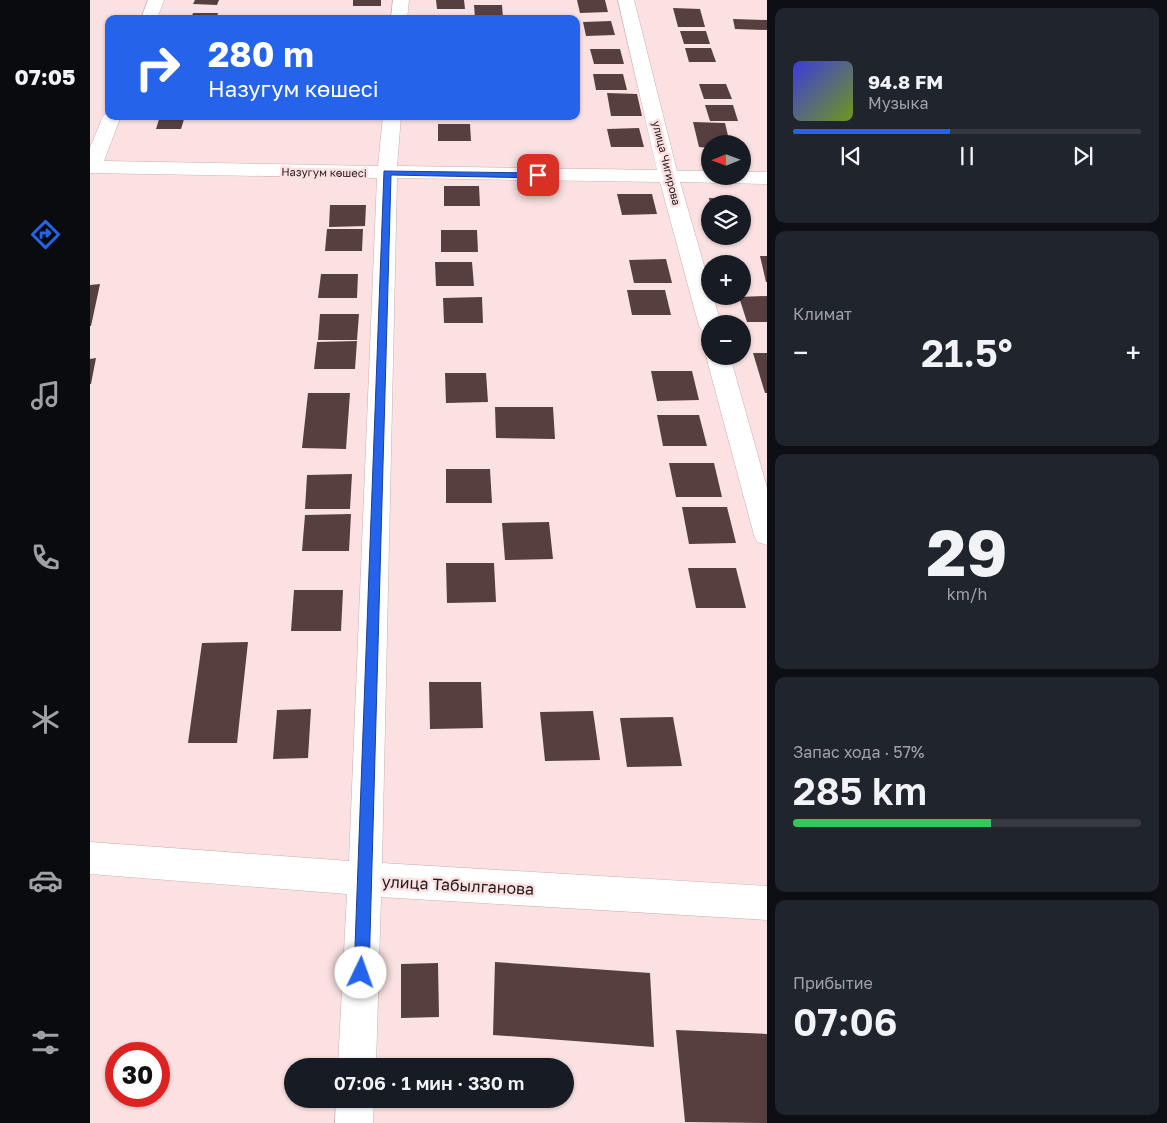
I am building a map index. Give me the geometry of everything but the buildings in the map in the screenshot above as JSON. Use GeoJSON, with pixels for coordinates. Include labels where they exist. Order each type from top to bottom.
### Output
{"type":"FeatureCollection","features":[{"type":"Feature","properties":{"kind":"street"},"geometry":{"type":"LineString","coordinates":[[150,15],[156,0]]}},
{"type":"Feature","properties":{"kind":"street"},"geometry":{"type":"LineString","coordinates":[[399,15],[401,0]]}},
{"type":"Feature","properties":{"kind":"street","name":"улица Чигирова"},"geometry":{"type":"LineString","coordinates":[[626,0],[669,178],[707,315]]}},
{"type":"Feature","properties":{"kind":"street"},"geometry":{"type":"LineString","coordinates":[[91,167],[110,120]]}},
{"type":"Feature","properties":{"kind":"street"},"geometry":{"type":"LineString","coordinates":[[357,1058],[365,879],[387,173],[392,120]]}},
{"type":"Feature","properties":{"kind":"street","name":"Назугум көшесі"},"geometry":{"type":"LineString","coordinates":[[91,167],[669,178],[767,178]]}},
{"type":"Feature","properties":{"kind":"street"},"geometry":{"type":"LineString","coordinates":[[720,365],[767,535]]}},
{"type":"Feature","properties":{"kind":"street","name":"улица Табылганова"},"geometry":{"type":"LineString","coordinates":[[90,858],[365,879],[767,904]]}},
{"type":"Feature","properties":{"kind":"street"},"geometry":{"type":"LineString","coordinates":[[354,1123],[355,1108]]}},
{"type":"Feature","properties":{"kind":"route"},"geometry":{"type":"LineString","coordinates":[[361,973],[387,173],[538,175]]}}]}
